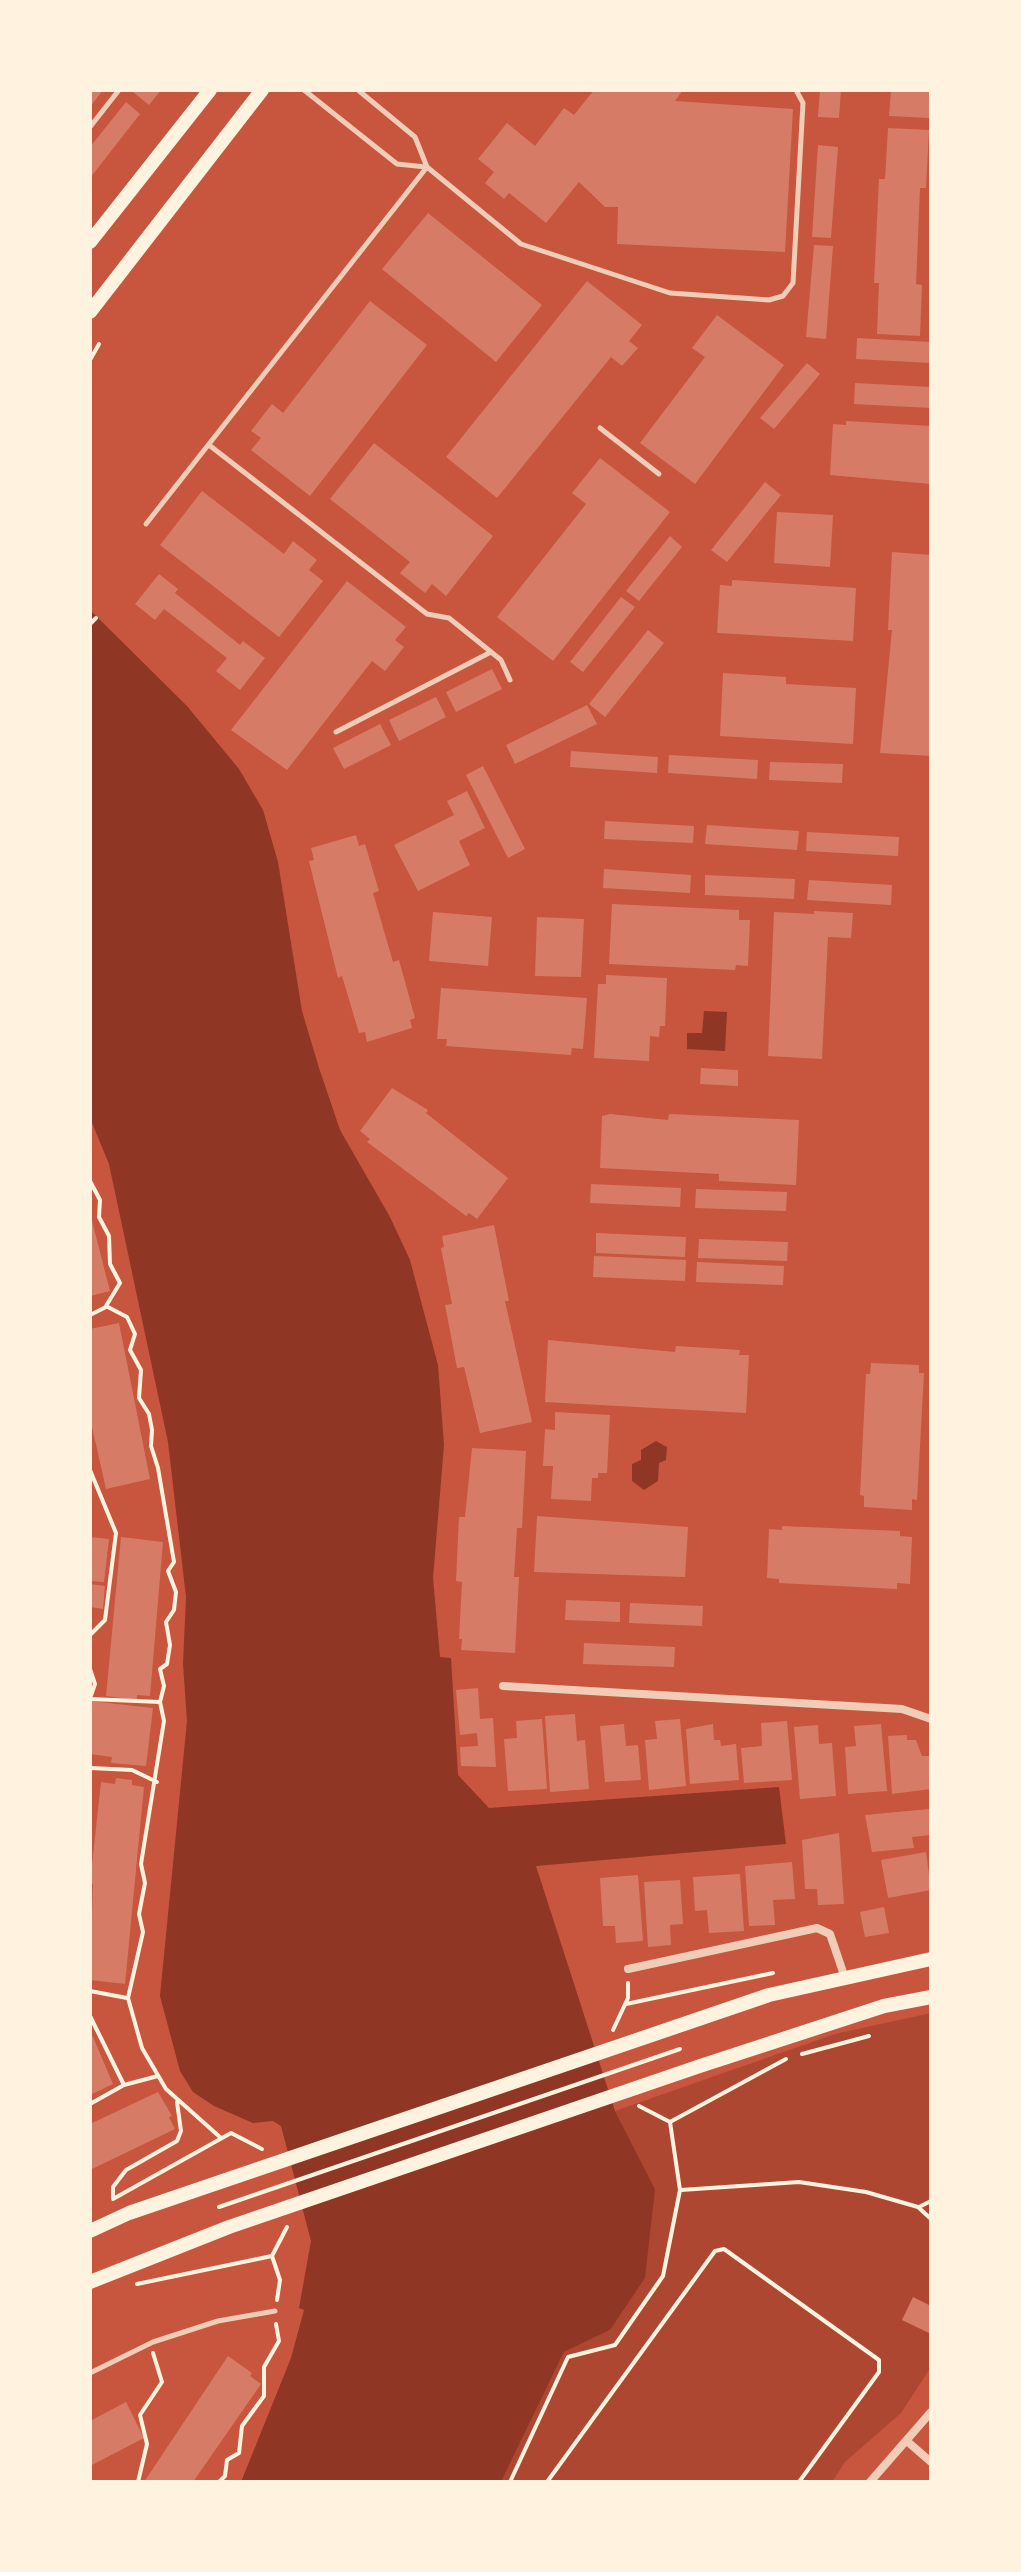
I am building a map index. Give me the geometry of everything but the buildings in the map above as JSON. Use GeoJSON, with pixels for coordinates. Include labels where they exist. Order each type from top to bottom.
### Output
{"type":"FeatureCollection","features":[{"type":"Feature","properties":{"kind":"main road"},"geometry":{"type":"LineString","coordinates":[[90,242],[210,90]]}},
{"type":"Feature","properties":{"kind":"main road"},"geometry":{"type":"LineString","coordinates":[[90,312],[262,90]]}},
{"type":"Feature","properties":{"kind":"main road"},"geometry":{"type":"LineString","coordinates":[[90,2231],[129,2213],[685,2024],[844,1975],[931,1959]]}},
{"type":"Feature","properties":{"kind":"main road"},"geometry":{"type":"LineString","coordinates":[[90,2282],[229,2227],[700,2066],[884,2006],[931,1997]]}},
{"type":"Feature","properties":{"kind":"street"},"geometry":{"type":"LineString","coordinates":[[503,1686],[902,1709],[931,1719]]}},
{"type":"Feature","properties":{"kind":"street"},"geometry":{"type":"LineString","coordinates":[[628,1969],[817,1928],[830,1934],[844,1975]]}},
{"type":"Feature","properties":{"kind":"street"},"geometry":{"type":"LineString","coordinates":[[870,2482],[931,2412]]}},
{"type":"Feature","properties":{"kind":"street"},"geometry":{"type":"LineString","coordinates":[[908,2442],[931,2462]]}},
{"type":"Feature","properties":{"kind":"lane"},"geometry":{"type":"LineString","coordinates":[[90,127],[119,90]]}},
{"type":"Feature","properties":{"kind":"lane"},"geometry":{"type":"LineString","coordinates":[[304,90],[397,164],[427,167]]}},
{"type":"Feature","properties":{"kind":"lane"},"geometry":{"type":"LineString","coordinates":[[358,90],[415,137],[427,167],[521,244],[579,260],[670,293],[769,300],[783,296],[793,283],[803,103],[796,90]]}},
{"type":"Feature","properties":{"kind":"lane"},"geometry":{"type":"LineString","coordinates":[[146,524],[427,167]]}},
{"type":"Feature","properties":{"kind":"lane"},"geometry":{"type":"LineString","coordinates":[[600,428],[659,474]]}},
{"type":"Feature","properties":{"kind":"lane"},"geometry":{"type":"LineString","coordinates":[[208,445],[427,614],[449,618],[501,660],[510,680]]}},
{"type":"Feature","properties":{"kind":"lane"},"geometry":{"type":"LineString","coordinates":[[336,732],[491,652]]}},
{"type":"Feature","properties":{"kind":"lane"},"geometry":{"type":"LineString","coordinates":[[90,2373],[150,2343],[218,2321],[275,2311]]}},
{"type":"Feature","properties":{"kind":"path"},"geometry":{"type":"LineString","coordinates":[[90,360],[99,344]]}},
{"type":"Feature","properties":{"kind":"path"},"geometry":{"type":"LineString","coordinates":[[90,624],[96,618]]}},
{"type":"Feature","properties":{"kind":"path"},"geometry":{"type":"LineString","coordinates":[[90,1181],[100,1200],[99,1217],[112,1252],[110,1264],[120,1283],[106,1306],[90,1315]]}},
{"type":"Feature","properties":{"kind":"path"},"geometry":{"type":"LineString","coordinates":[[106,1306],[127,1317],[135,1334],[130,1350],[141,1370],[139,1398],[149,1414],[151,1446],[158,1468],[174,1562],[168,1571],[176,1592],[174,1610],[166,1622],[170,1645],[167,1664],[160,1669],[164,1686],[160,1702],[164,1721],[157,1782],[141,1864],[145,1883],[144,1903],[139,1914],[143,1932],[128,1998],[142,2048],[158,2076],[176,2099],[221,2138]]}},
{"type":"Feature","properties":{"kind":"path"},"geometry":{"type":"LineString","coordinates":[[90,1470],[116,1533],[105,1620],[90,1635]]}},
{"type":"Feature","properties":{"kind":"path"},"geometry":{"type":"LineString","coordinates":[[90,1669],[95,1684],[90,1698],[160,1702]]}},
{"type":"Feature","properties":{"kind":"path"},"geometry":{"type":"LineString","coordinates":[[90,1768],[132,1770],[157,1782]]}},
{"type":"Feature","properties":{"kind":"path"},"geometry":{"type":"LineString","coordinates":[[625,2004],[675,1991],[773,1973]]}},
{"type":"Feature","properties":{"kind":"path"},"geometry":{"type":"LineString","coordinates":[[90,1991],[128,1998]]}},
{"type":"Feature","properties":{"kind":"path"},"geometry":{"type":"LineString","coordinates":[[90,2016],[124,2085]]}},
{"type":"Feature","properties":{"kind":"path"},"geometry":{"type":"LineString","coordinates":[[219,2207],[680,2049]]}},
{"type":"Feature","properties":{"kind":"path"},"geometry":{"type":"LineString","coordinates":[[90,2104],[124,2085],[158,2076]]}},
{"type":"Feature","properties":{"kind":"path"},"geometry":{"type":"LineString","coordinates":[[113,2199],[113,2187],[126,2170],[177,2141],[181,2131],[176,2099]]}},
{"type":"Feature","properties":{"kind":"path"},"geometry":{"type":"LineString","coordinates":[[510,2482],[568,2357],[615,2345],[663,2276],[680,2190],[670,2122]]}},
{"type":"Feature","properties":{"kind":"path"},"geometry":{"type":"LineString","coordinates":[[104,2204],[231,2133],[261,2148],[269,2158]]}},
{"type":"Feature","properties":{"kind":"path"},"geometry":{"type":"LineString","coordinates":[[284,2179],[284,2191]]}},
{"type":"Feature","properties":{"kind":"path"},"geometry":{"type":"LineString","coordinates":[[680,2190],[799,2182],[866,2192],[918,2207],[931,2219]]}},
{"type":"Feature","properties":{"kind":"path"},"geometry":{"type":"LineString","coordinates":[[918,2207],[931,2201]]}},
{"type":"Feature","properties":{"kind":"path"},"geometry":{"type":"LineString","coordinates":[[219,2482],[225,2476],[227,2460],[239,2453],[242,2426],[264,2396],[264,2367],[279,2341],[275,2311],[280,2280],[272,2256],[288,2225],[287,2214]]}},
{"type":"Feature","properties":{"kind":"path"},"geometry":{"type":"LineString","coordinates":[[547,2482],[715,2251],[724,2249],[879,2360],[879,2372],[799,2482]]}},
{"type":"Feature","properties":{"kind":"path"},"geometry":{"type":"LineString","coordinates":[[134,2285],[272,2256]]}},
{"type":"Feature","properties":{"kind":"path"},"geometry":{"type":"LineString","coordinates":[[138,2482],[147,2444],[140,2415],[162,2382],[150,2343]]}},
{"type":"Feature","properties":{"kind":"shaded area"},"geometry":{"type":"Polygon","coordinates":[[[90,610],[187,706],[239,769],[263,810],[278,862],[302,1011],[319,1068],[340,1130],[390,1217],[410,1260],[438,1365],[444,1445],[433,1578],[440,1657],[451,1658],[458,1775],[489,1808],[779,1787],[786,1844],[536,1866],[615,2111],[655,2189],[645,2278],[610,2330],[564,2352],[501,2482],[241,2482],[291,2358],[304,2310],[299,2308],[311,2241],[281,2126],[273,2121],[253,2123],[214,2106],[193,2092],[180,2071],[160,1996],[187,1721],[183,1664],[186,1597],[168,1442],[109,1164],[90,1118],[90,610]]]}},
{"type":"Feature","properties":{"kind":"shaded area"},"geometry":{"type":"Polygon","coordinates":[[[704,1011],[727,1012],[725,1051],[687,1049],[687,1033],[702,1033],[704,1011]]]}},
{"type":"Feature","properties":{"kind":"shaded area"},"geometry":{"type":"Polygon","coordinates":[[[656,1441],[667,1447],[666,1460],[659,1463],[658,1481],[644,1490],[632,1481],[632,1464],[641,1460],[641,1450],[656,1441]]]}},
{"type":"Feature","properties":{"kind":"shaded area"},"geometry":{"type":"Polygon","coordinates":[[[931,2013],[931,2367],[901,2413],[845,2462],[832,2482],[501,2482],[564,2352],[610,2330],[655,2189],[615,2111],[835,2034],[931,2013]]]}}]}
